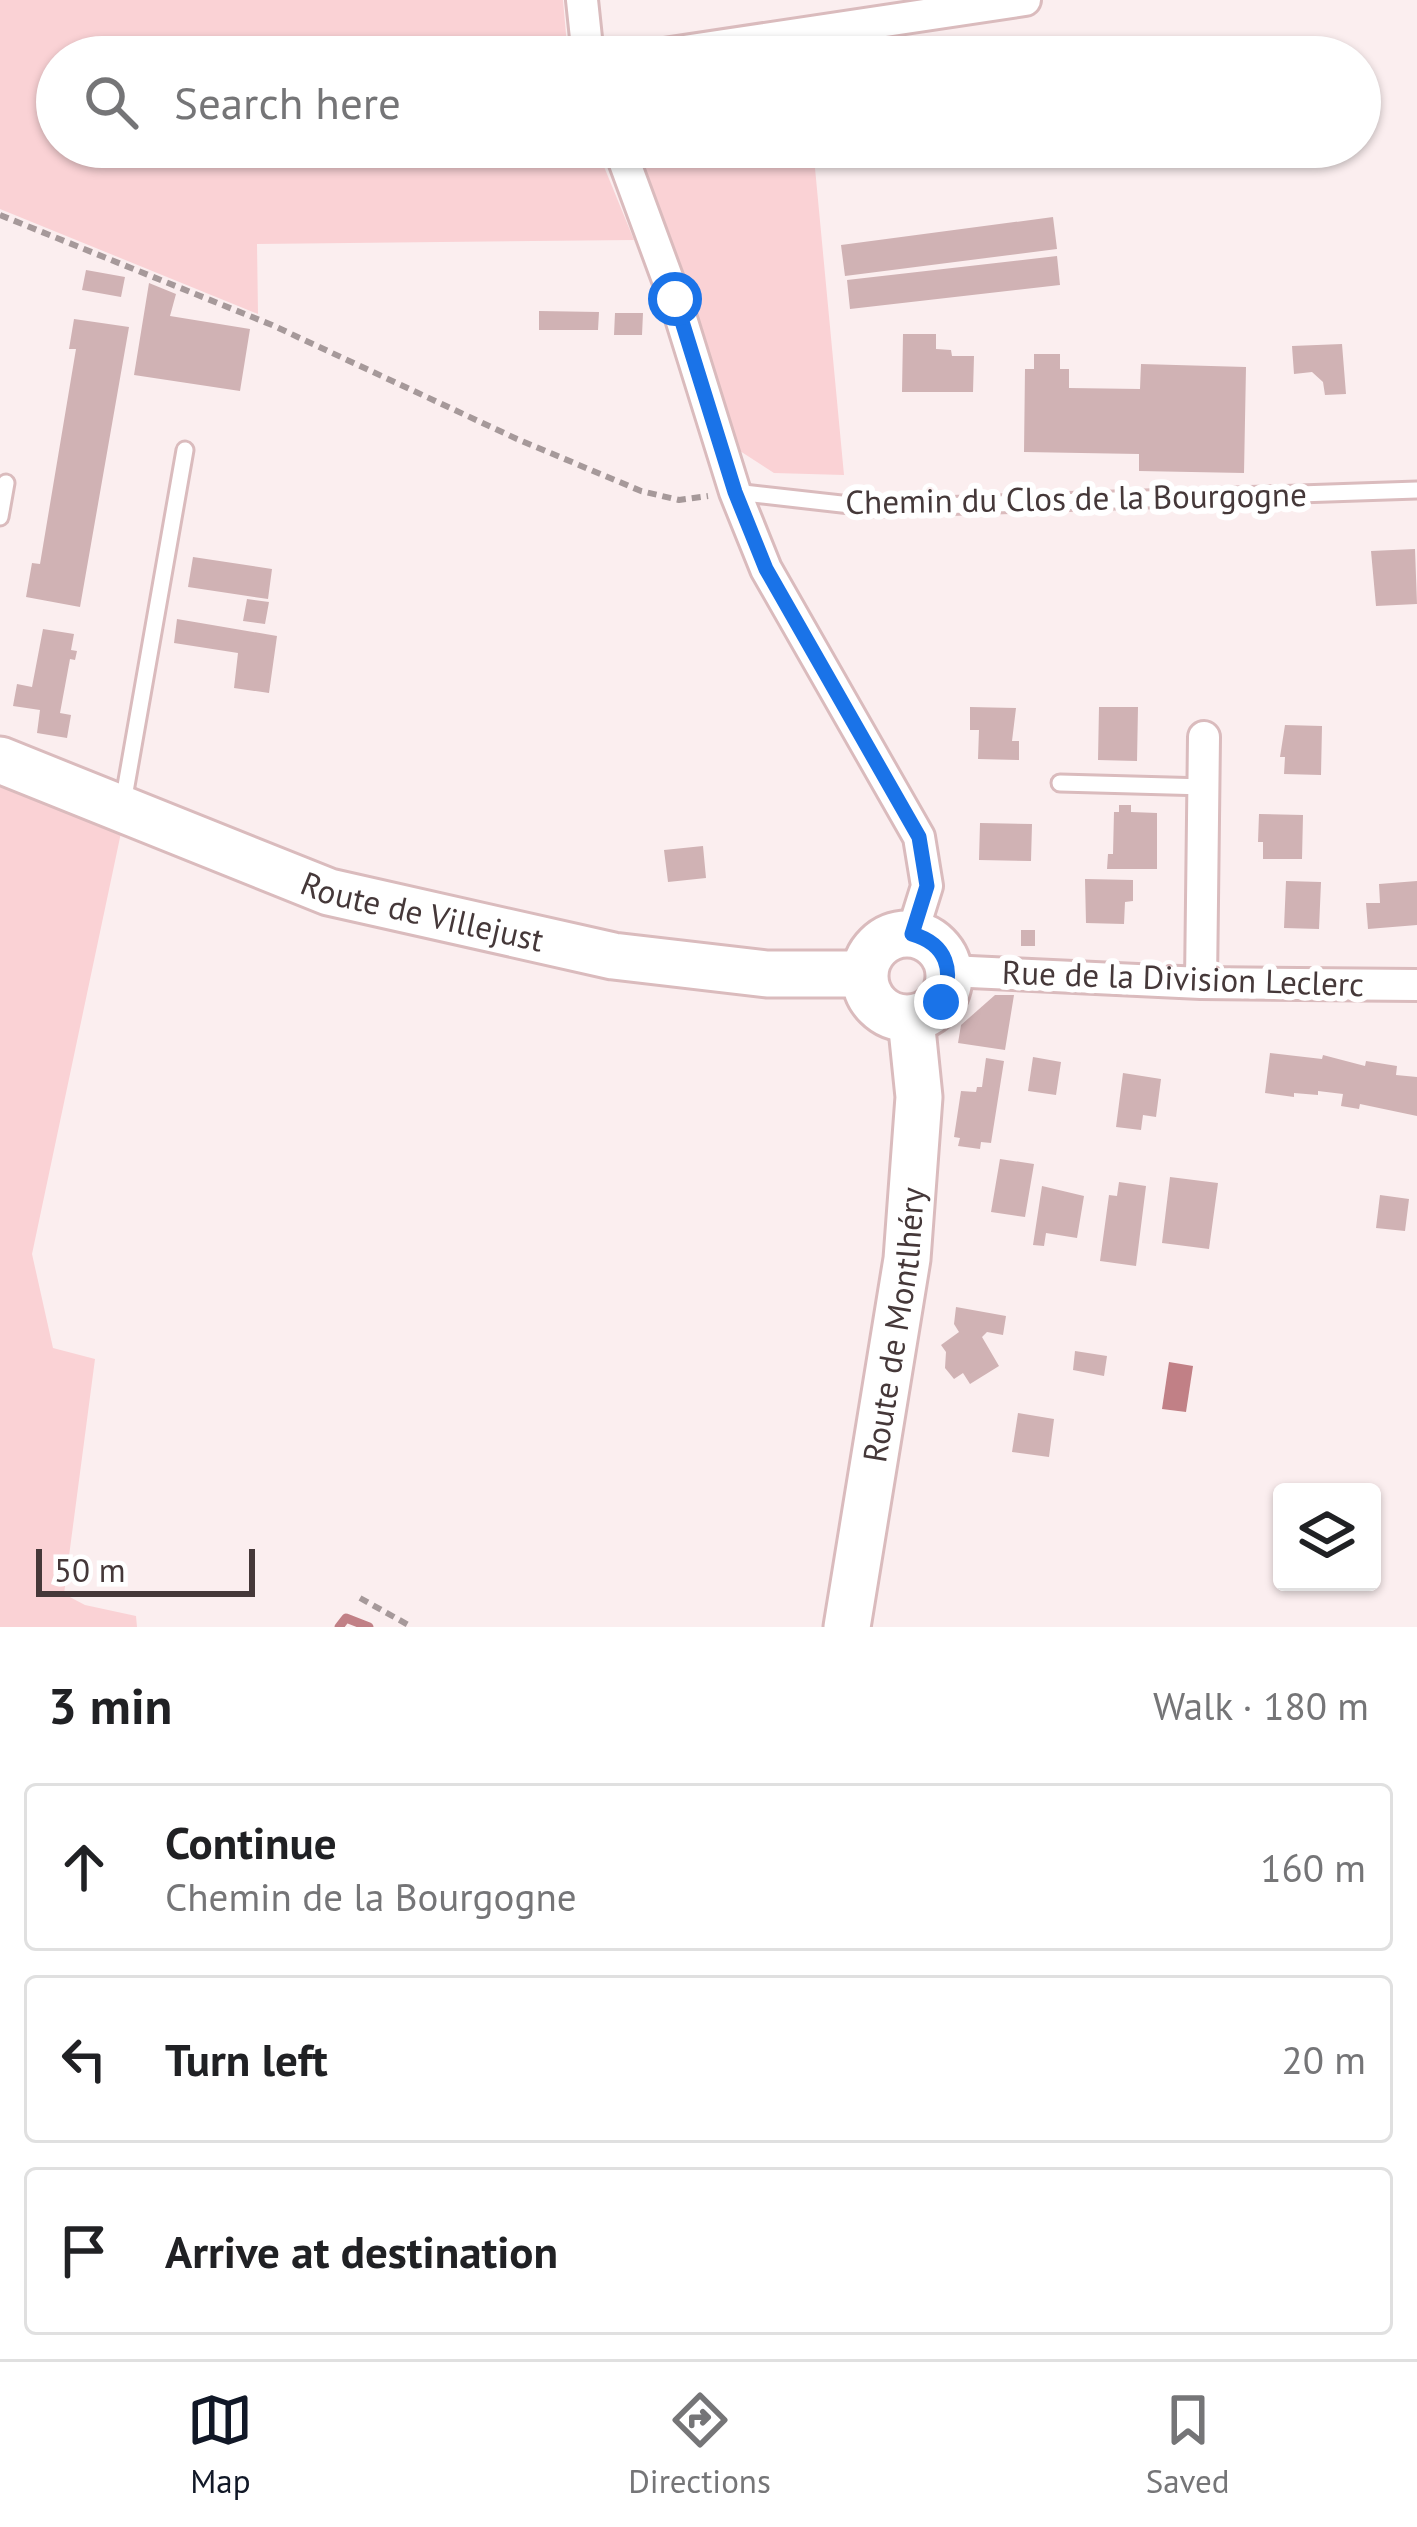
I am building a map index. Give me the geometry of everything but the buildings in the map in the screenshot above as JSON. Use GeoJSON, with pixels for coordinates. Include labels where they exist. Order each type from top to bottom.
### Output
{"type":"FeatureCollection","features":[{"type":"Feature","properties":{"kind":"main road","name":"Route de Villejust"},"geometry":{"type":"LineString","coordinates":[[0,760],[329,892],[591,951],[766,974],[864,974]]}},
{"type":"Feature","properties":{"kind":"main road"},"geometry":{"type":"LineString","coordinates":[[912,934],[936,946],[949,971],[941,1002],[911,1019],[882,1011],[871,999],[864,974],[877,946],[895,935],[912,934]]}},
{"type":"Feature","properties":{"kind":"main road","name":"Route de Montlhéry"},"geometry":{"type":"LineString","coordinates":[[847,1627],[907,1258],[919,1097],[911,1019]]}},
{"type":"Feature","properties":{"kind":"street"},"geometry":{"type":"LineString","coordinates":[[582,0],[586,36]]}},
{"type":"Feature","properties":{"kind":"street"},"geometry":{"type":"LineString","coordinates":[[784,36],[1025,0]]}},
{"type":"Feature","properties":{"kind":"street"},"geometry":{"type":"LineString","coordinates":[[627,168],[675,299],[735,492],[766,569],[919,837],[927,886],[912,934]]}},
{"type":"Feature","properties":{"kind":"street"},"geometry":{"type":"LineString","coordinates":[[1202,982],[1204,737]]}},
{"type":"Feature","properties":{"kind":"street","name":"Rue de la Division Leclerc"},"geometry":{"type":"LineString","coordinates":[[949,971],[1417,985]]}},
{"type":"Feature","properties":{"kind":"lane"},"geometry":{"type":"LineString","coordinates":[[122,806],[185,450]]}},
{"type":"Feature","properties":{"kind":"lane"},"geometry":{"type":"LineString","coordinates":[[0,517],[6,483]]}},
{"type":"Feature","properties":{"kind":"lane","name":"Chemin du Clos de la Bourgogne"},"geometry":{"type":"LineString","coordinates":[[735,492],[877,508],[1417,490]]}},
{"type":"Feature","properties":{"kind":"lane"},"geometry":{"type":"LineString","coordinates":[[1060,783],[1205,788]]}},
{"type":"Feature","properties":{"kind":"path"},"geometry":{"type":"LineString","coordinates":[[0,215],[272,325],[517,440],[641,491],[679,500],[735,492]]}},
{"type":"Feature","properties":{"kind":"path"},"geometry":{"type":"LineString","coordinates":[[360,1598],[412,1627]]}},
{"type":"Feature","properties":{"kind":"shaded area"},"geometry":{"type":"Polygon","coordinates":[[[0,0],[563,0],[566,36],[36,36],[36,168],[605,168],[634,240],[257,244],[258,314],[0,209],[0,0]]]}},
{"type":"Feature","properties":{"kind":"shaded area"},"geometry":{"type":"Polygon","coordinates":[[[642,168],[815,168],[844,475],[774,473],[740,451],[672,241],[642,168]]]}},
{"type":"Feature","properties":{"kind":"shaded area"},"geometry":{"type":"Polygon","coordinates":[[[0,779],[122,828],[32,1254],[53,1348],[95,1359],[64,1594],[85,1605],[136,1616],[137,1627],[0,1627],[0,779]]]}},
{"type":"Feature","properties":{"kind":"shaded area"},"geometry":{"type":"Polygon","coordinates":[[[1169,1362],[1193,1366],[1186,1412],[1162,1409],[1169,1362]]]}},
{"type":"Feature","properties":{"kind":"waterway"},"geometry":{"type":"LineString","coordinates":[[339,1627],[346,1618],[369,1627]]}},
{"type":"Feature","properties":{"kind":"route"},"geometry":{"type":"LineString","coordinates":[[675,299],[735,492],[766,569],[919,837],[927,886],[912,934],[936,946],[947,963],[949,984],[941,1002]]}}]}
